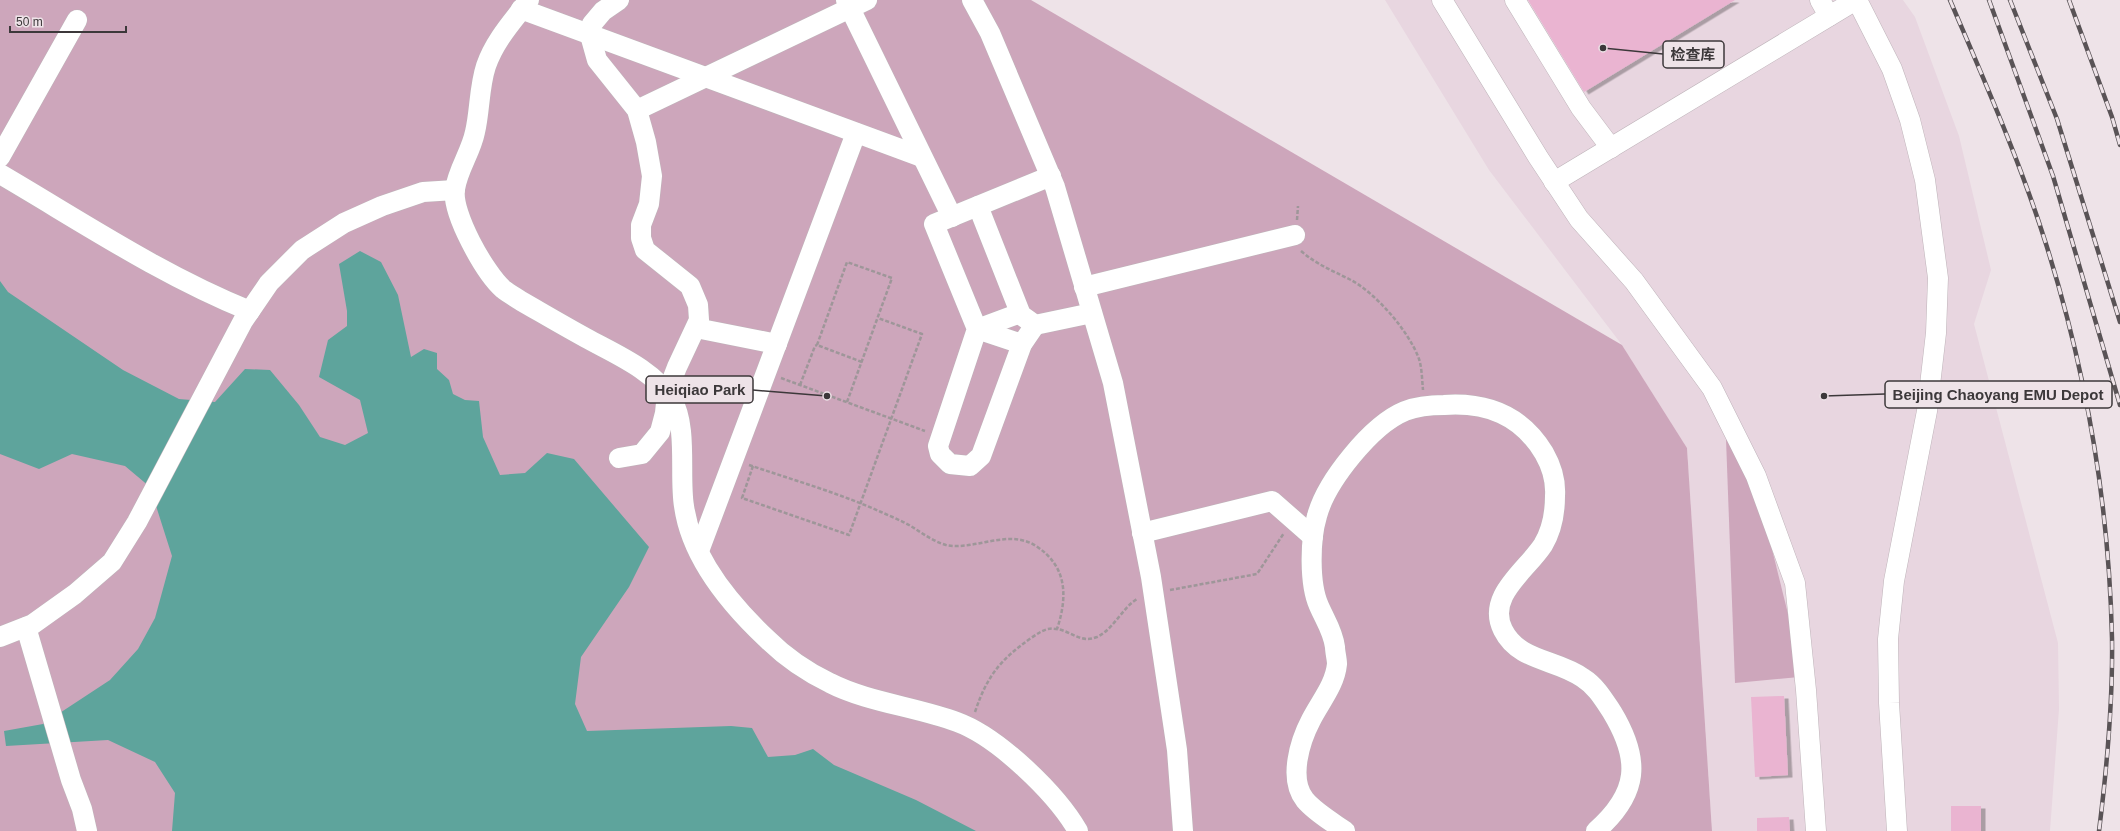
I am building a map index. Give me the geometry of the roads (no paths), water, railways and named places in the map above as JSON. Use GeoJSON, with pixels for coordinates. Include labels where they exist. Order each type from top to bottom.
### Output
{"type":"FeatureCollection","features":[{"type":"Feature","properties":{"kind":"street"},"geometry":{"type":"LineString","coordinates":[[619,0],[603,11],[592,24],[590,35],[598,60],[637,110],[646,142],[652,176],[649,204],[641,225],[641,238],[645,250],[649,255],[690,286],[698,305],[700,320],[666,393],[665,413],[660,432],[652,444],[642,454],[619,458]]}},
{"type":"Feature","properties":{"kind":"street"},"geometry":{"type":"LineString","coordinates":[[972,0],[990,33],[1051,176],[1113,383],[1154,593],[1178,750],[1183,831]]}},
{"type":"Feature","properties":{"kind":"street"},"geometry":{"type":"LineString","coordinates":[[1442,0],[1554,182],[1579,219],[1634,281],[1712,388],[1756,476],[1795,583],[1806,690],[1816,831]]}},
{"type":"Feature","properties":{"kind":"street"},"geometry":{"type":"LineString","coordinates":[[1515,0],[1581,108],[1611,148]]}},
{"type":"Feature","properties":{"kind":"street"},"geometry":{"type":"LineString","coordinates":[[1554,182],[1611,148],[1824,8],[1856,0],[1892,69],[1910,120],[1925,180],[1938,278],[1936,333],[1927,411],[1894,581],[1888,639],[1889,702],[1897,831]]}},
{"type":"Feature","properties":{"kind":"street"},"geometry":{"type":"LineString","coordinates":[[637,110],[854,3],[922,157],[952,217]]}},
{"type":"Feature","properties":{"kind":"street"},"geometry":{"type":"LineString","coordinates":[[922,157],[590,35],[525,5],[503,32],[486,66],[475,133],[468,156],[459,172],[454,190],[456,204],[471,240],[485,267],[503,289],[640,368],[673,400],[679,420],[684,506],[693,540],[712,574],[737,607],[766,639],[798,664],[831,684],[936,715],[981,734],[1012,758],[1057,801],[1078,831]]}},
{"type":"Feature","properties":{"kind":"street"},"geometry":{"type":"LineString","coordinates":[[0,157],[77,20]]}},
{"type":"Feature","properties":{"kind":"street"},"geometry":{"type":"LineString","coordinates":[[699,551],[856,133]]}},
{"type":"Feature","properties":{"kind":"street"},"geometry":{"type":"LineString","coordinates":[[0,174],[172,276],[207,294],[250,311]]}},
{"type":"Feature","properties":{"kind":"street"},"geometry":{"type":"LineString","coordinates":[[978,206],[1028,319],[1022,344],[981,456],[970,466],[950,464],[940,454],[938,446],[977,329],[934,224],[1051,176]]}},
{"type":"Feature","properties":{"kind":"street"},"geometry":{"type":"LineString","coordinates":[[0,637],[26,627],[75,594],[112,562],[137,522],[250,311],[269,283],[302,250],[344,223],[382,206],[423,192],[454,190]]}},
{"type":"Feature","properties":{"kind":"street"},"geometry":{"type":"LineString","coordinates":[[1084,287],[1295,235]]}},
{"type":"Feature","properties":{"kind":"street"},"geometry":{"type":"LineString","coordinates":[[977,329],[1028,319],[1092,313]]}},
{"type":"Feature","properties":{"kind":"street"},"geometry":{"type":"LineString","coordinates":[[696,328],[777,344]]}},
{"type":"Feature","properties":{"kind":"street"},"geometry":{"type":"LineString","coordinates":[[977,329],[1022,344]]}},
{"type":"Feature","properties":{"kind":"street"},"geometry":{"type":"LineString","coordinates":[[1345,831],[1305,800],[1297,787],[1296,772],[1301,745],[1310,720],[1327,693],[1337,664],[1333,633],[1317,603],[1313,575],[1313,537],[1316,519],[1327,490],[1356,452],[1371,436],[1404,412],[1426,406],[1477,405],[1492,408],[1506,415],[1534,439],[1552,470],[1555,488],[1555,510],[1550,531],[1543,544],[1509,585],[1499,607],[1498,618],[1511,643],[1523,652],[1568,669],[1594,687],[1604,699],[1626,738],[1632,759],[1632,779],[1610,819],[1596,831]]}},
{"type":"Feature","properties":{"kind":"street"},"geometry":{"type":"LineString","coordinates":[[1142,533],[1272,501],[1313,537]]}},
{"type":"Feature","properties":{"kind":"street"},"geometry":{"type":"LineString","coordinates":[[26,627],[68,768],[82,809],[87,831]]}},
{"type":"Feature","properties":{"kind":"railway"},"geometry":{"type":"LineString","coordinates":[[1950,0],[2013,151],[2036,213],[2073,340],[2093,439],[2106,538],[2112,638],[2112,686],[2109,734],[2099,831]]}},
{"type":"Feature","properties":{"kind":"railway"},"geometry":{"type":"LineString","coordinates":[[1989,0],[2053,176],[2120,405]]}},
{"type":"Feature","properties":{"kind":"railway"},"geometry":{"type":"LineString","coordinates":[[2010,0],[2057,119],[2120,322]]}},
{"type":"Feature","properties":{"kind":"railway"},"geometry":{"type":"LineString","coordinates":[[2069,0],[2112,117],[2120,145]]}},
{"type":"Feature","properties":{"kind":"place","name":"检查库"},"geometry":{"type":"Point","coordinates":[1603,48]}},
{"type":"Feature","properties":{"kind":"place","name":"Heiqiao Park"},"geometry":{"type":"Point","coordinates":[827,396]}},
{"type":"Feature","properties":{"kind":"place","name":"Beijing Chaoyang EMU Depot"},"geometry":{"type":"Point","coordinates":[1824,396]}}]}
